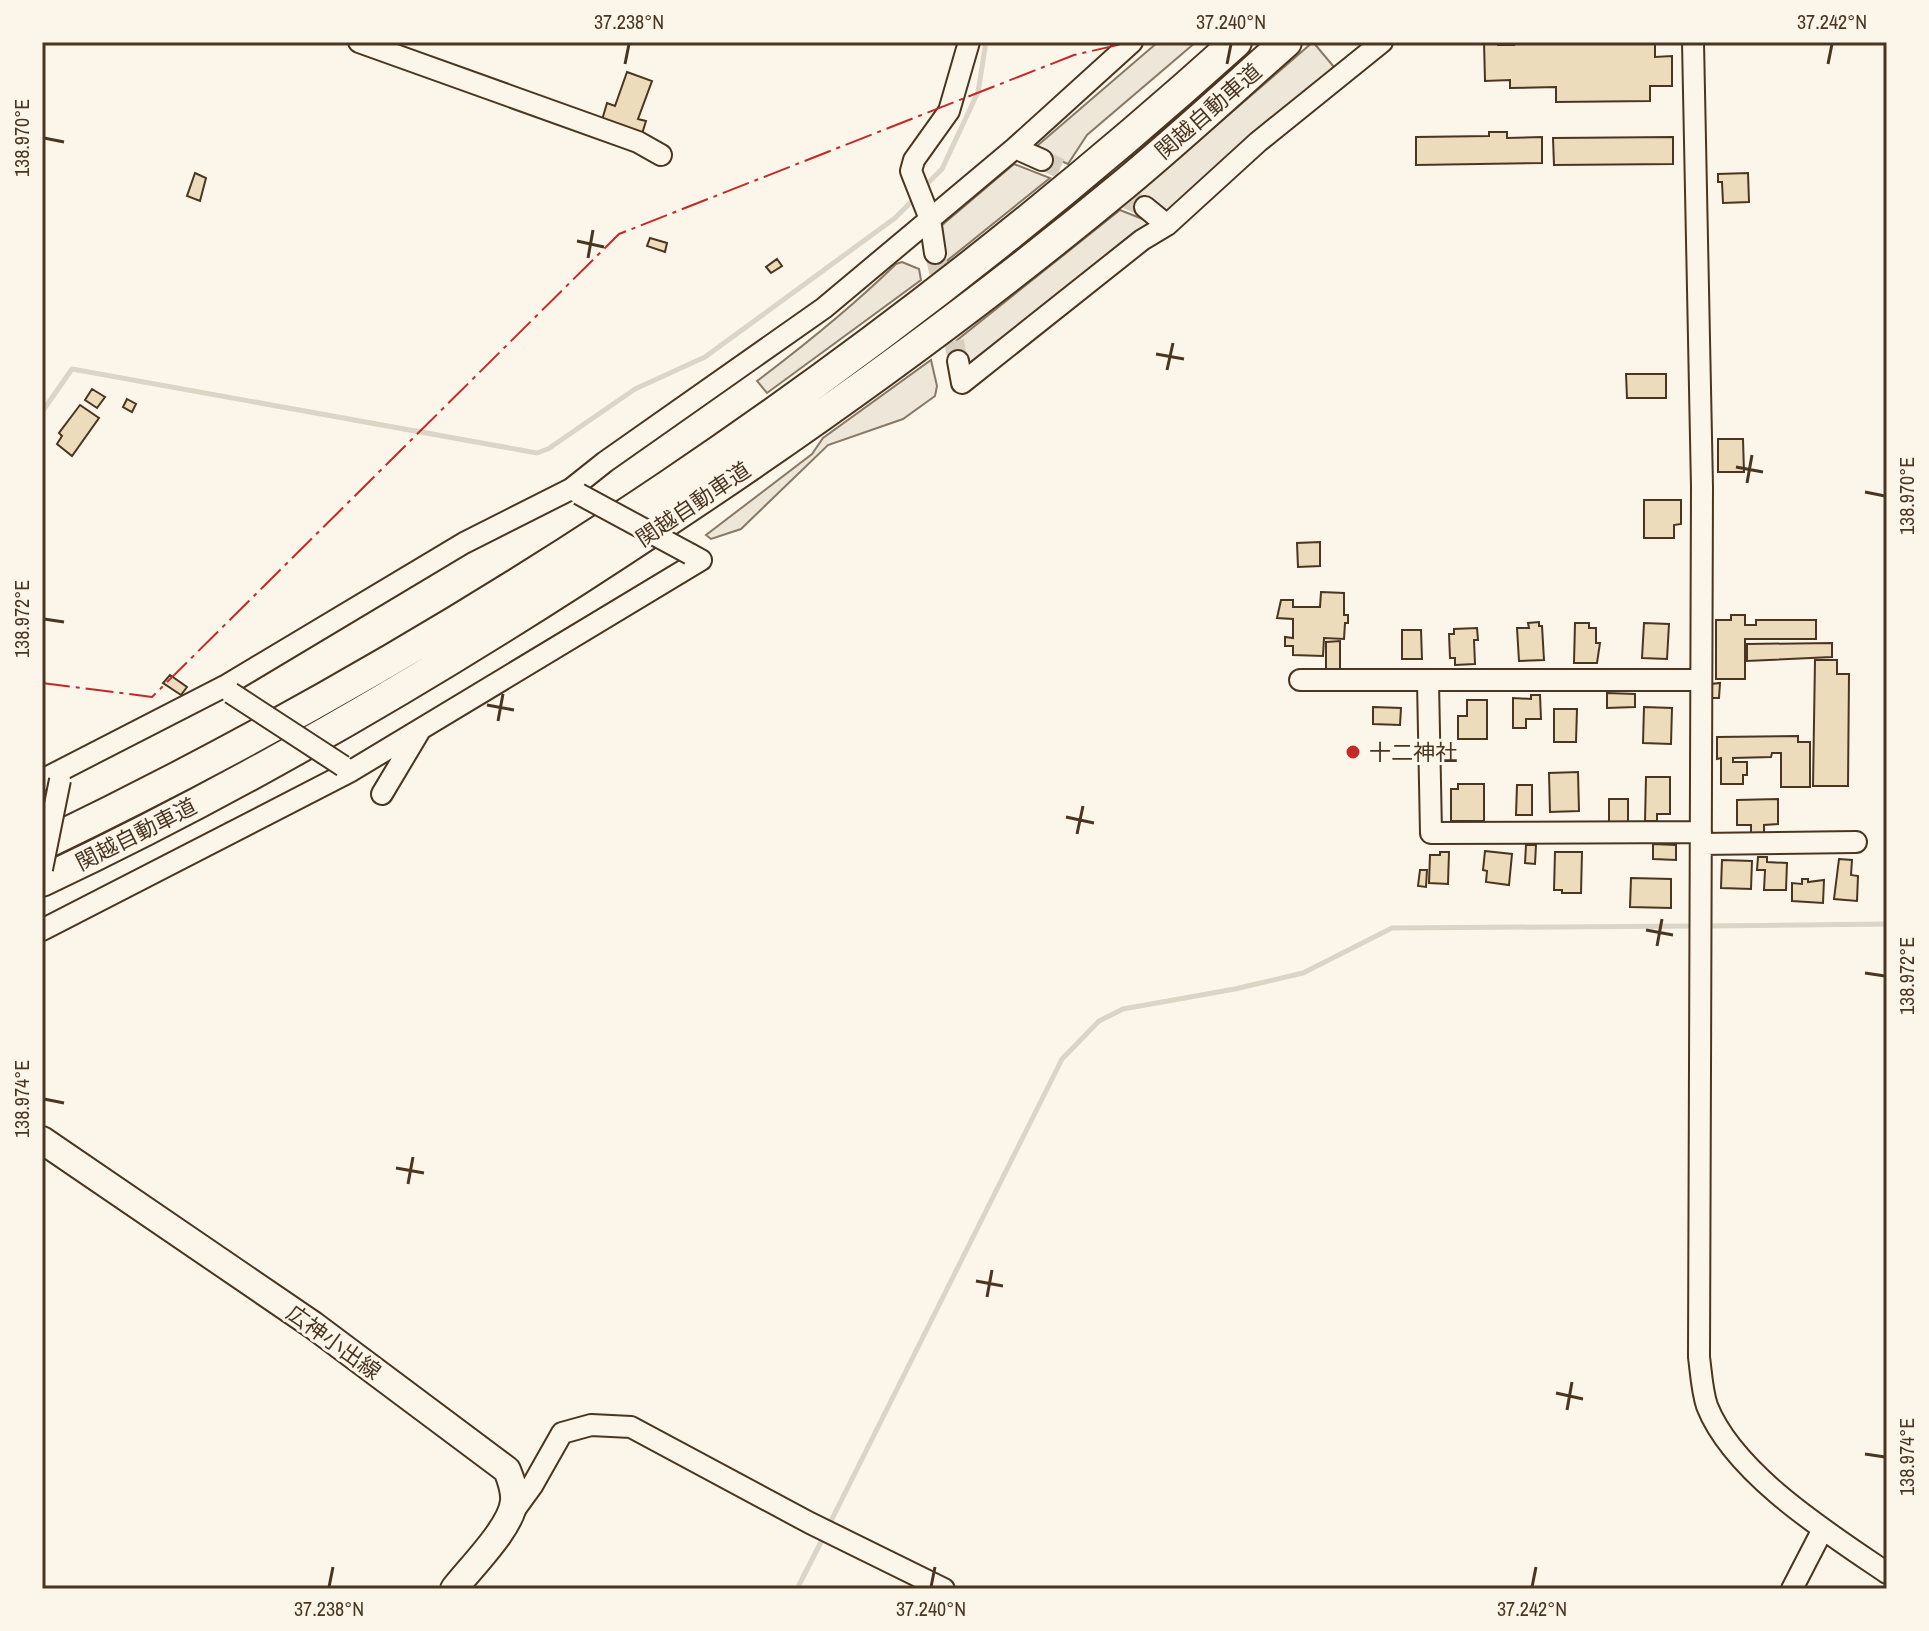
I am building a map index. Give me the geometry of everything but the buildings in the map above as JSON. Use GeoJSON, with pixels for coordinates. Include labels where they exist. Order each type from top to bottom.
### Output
{"type":"FeatureCollection","features":[{"type":"Feature","properties":{"kind":"highway","name":"関越自動車道"},"geometry":{"type":"LineString","coordinates":[[42,845],[209,762],[338,692],[582,542],[869,344],[1100,162],[1236,42]]}},
{"type":"Feature","properties":{"kind":"highway","name":"関越自動車道"},"geometry":{"type":"LineString","coordinates":[[42,881],[218,792],[359,713],[601,565],[745,470],[990,292],[1128,181],[1286,42]]}},
{"type":"Feature","properties":{"kind":"main road","name":"広神小出線"},"geometry":{"type":"LineString","coordinates":[[42,1140],[313,1325],[507,1470],[514,1489],[509,1519]]}},
{"type":"Feature","properties":{"kind":"main road"},"geometry":{"type":"LineString","coordinates":[[454,1589],[509,1519]]}},
{"type":"Feature","properties":{"kind":"street"},"geometry":{"type":"LineString","coordinates":[[359,42],[638,142],[661,155]]}},
{"type":"Feature","properties":{"kind":"street"},"geometry":{"type":"LineString","coordinates":[[935,253],[930,219],[911,171],[914,160],[949,111],[969,42]]}},
{"type":"Feature","properties":{"kind":"street"},"geometry":{"type":"LineString","coordinates":[[42,869],[54,777],[228,690],[464,543],[575,492],[605,462],[824,308],[1015,148],[1132,42]]}},
{"type":"Feature","properties":{"kind":"street"},"geometry":{"type":"LineString","coordinates":[[1693,42],[1702,487],[1699,1357],[1706,1404],[1721,1432],[1752,1469],[1823,1529],[1887,1573]]}},
{"type":"Feature","properties":{"kind":"street"},"geometry":{"type":"LineString","coordinates":[[958,361],[962,383],[1142,240],[1167,225],[1258,142],[1377,43]]}},
{"type":"Feature","properties":{"kind":"street"},"geometry":{"type":"LineString","coordinates":[[1015,148],[1042,160]]}},
{"type":"Feature","properties":{"kind":"street"},"geometry":{"type":"LineString","coordinates":[[1145,207],[1167,225]]}},
{"type":"Feature","properties":{"kind":"street"},"geometry":{"type":"LineString","coordinates":[[42,930],[421,729],[701,560],[575,492]]}},
{"type":"Feature","properties":{"kind":"street"},"geometry":{"type":"LineString","coordinates":[[1300,680],[1700,680]]}},
{"type":"Feature","properties":{"kind":"street"},"geometry":{"type":"LineString","coordinates":[[1428,682],[1431,833],[1856,842]]}},
{"type":"Feature","properties":{"kind":"street"},"geometry":{"type":"LineString","coordinates":[[228,690],[347,769]]}},
{"type":"Feature","properties":{"kind":"street"},"geometry":{"type":"LineString","coordinates":[[382,794],[421,729]]}},
{"type":"Feature","properties":{"kind":"street"},"geometry":{"type":"LineString","coordinates":[[509,1519],[562,1433],[591,1425],[631,1427],[810,1523],[944,1589]]}},
{"type":"Feature","properties":{"kind":"street"},"geometry":{"type":"LineString","coordinates":[[1792,1589],[1823,1529]]}},
{"type":"Feature","properties":{"kind":"shaded area"},"geometry":{"type":"Polygon","coordinates":[[[1158,42],[1196,42],[1087,135],[1068,164],[1036,150],[1037,146],[1158,42]]]}},
{"type":"Feature","properties":{"kind":"shaded area"},"geometry":{"type":"Polygon","coordinates":[[[1313,42],[1334,67],[1267,130],[1167,214],[1132,198],[1313,42]]]}},
{"type":"Feature","properties":{"kind":"shaded area"},"geometry":{"type":"Polygon","coordinates":[[[1014,164],[1050,178],[943,264],[941,226],[1014,164]]]}},
{"type":"Feature","properties":{"kind":"shaded area"},"geometry":{"type":"Polygon","coordinates":[[[1120,210],[1150,222],[1133,242],[976,364],[960,360],[956,341],[1120,210]]]}},
{"type":"Feature","properties":{"kind":"shaded area"},"geometry":{"type":"Polygon","coordinates":[[[902,262],[919,269],[921,280],[767,393],[757,381],[902,262]]]}},
{"type":"Feature","properties":{"kind":"shaded area"},"geometry":{"type":"Polygon","coordinates":[[[931,360],[937,386],[935,396],[903,419],[828,445],[741,529],[711,539],[706,535],[812,454],[823,438],[931,360]]]}},
{"type":"Feature","properties":{"kind":"waterway"},"geometry":{"type":"LineString","coordinates":[[924,187],[942,169],[978,92],[986,42]]}},
{"type":"Feature","properties":{"kind":"waterway"},"geometry":{"type":"LineString","coordinates":[[42,412],[72,369],[537,453],[548,449],[635,389],[705,357],[895,218],[915,198]]}},
{"type":"Feature","properties":{"kind":"waterway"},"geometry":{"type":"LineString","coordinates":[[1705,926],[1887,924]]}},
{"type":"Feature","properties":{"kind":"waterway"},"geometry":{"type":"LineString","coordinates":[[828,1527],[1062,1059],[1099,1021],[1123,1009],[1303,973],[1392,928],[1695,926]]}},
{"type":"Feature","properties":{"kind":"waterway"},"geometry":{"type":"LineString","coordinates":[[797,1589],[824,1536]]}},
{"type":"Feature","properties":{"kind":"tunnel"},"geometry":{"type":"LineString","coordinates":[[1042,160],[1145,207]]}},
{"type":"Feature","properties":{"kind":"tunnel"},"geometry":{"type":"LineString","coordinates":[[935,253],[958,361]]}},
{"type":"Feature","properties":{"kind":"power"},"geometry":{"type":"LineString","coordinates":[[42,683],[152,697],[619,234],[1074,55],[1131,42]]}},
{"type":"Feature","properties":{"kind":"place","name":"十二神社"},"geometry":{"type":"Point","coordinates":[1353,752]}}]}
